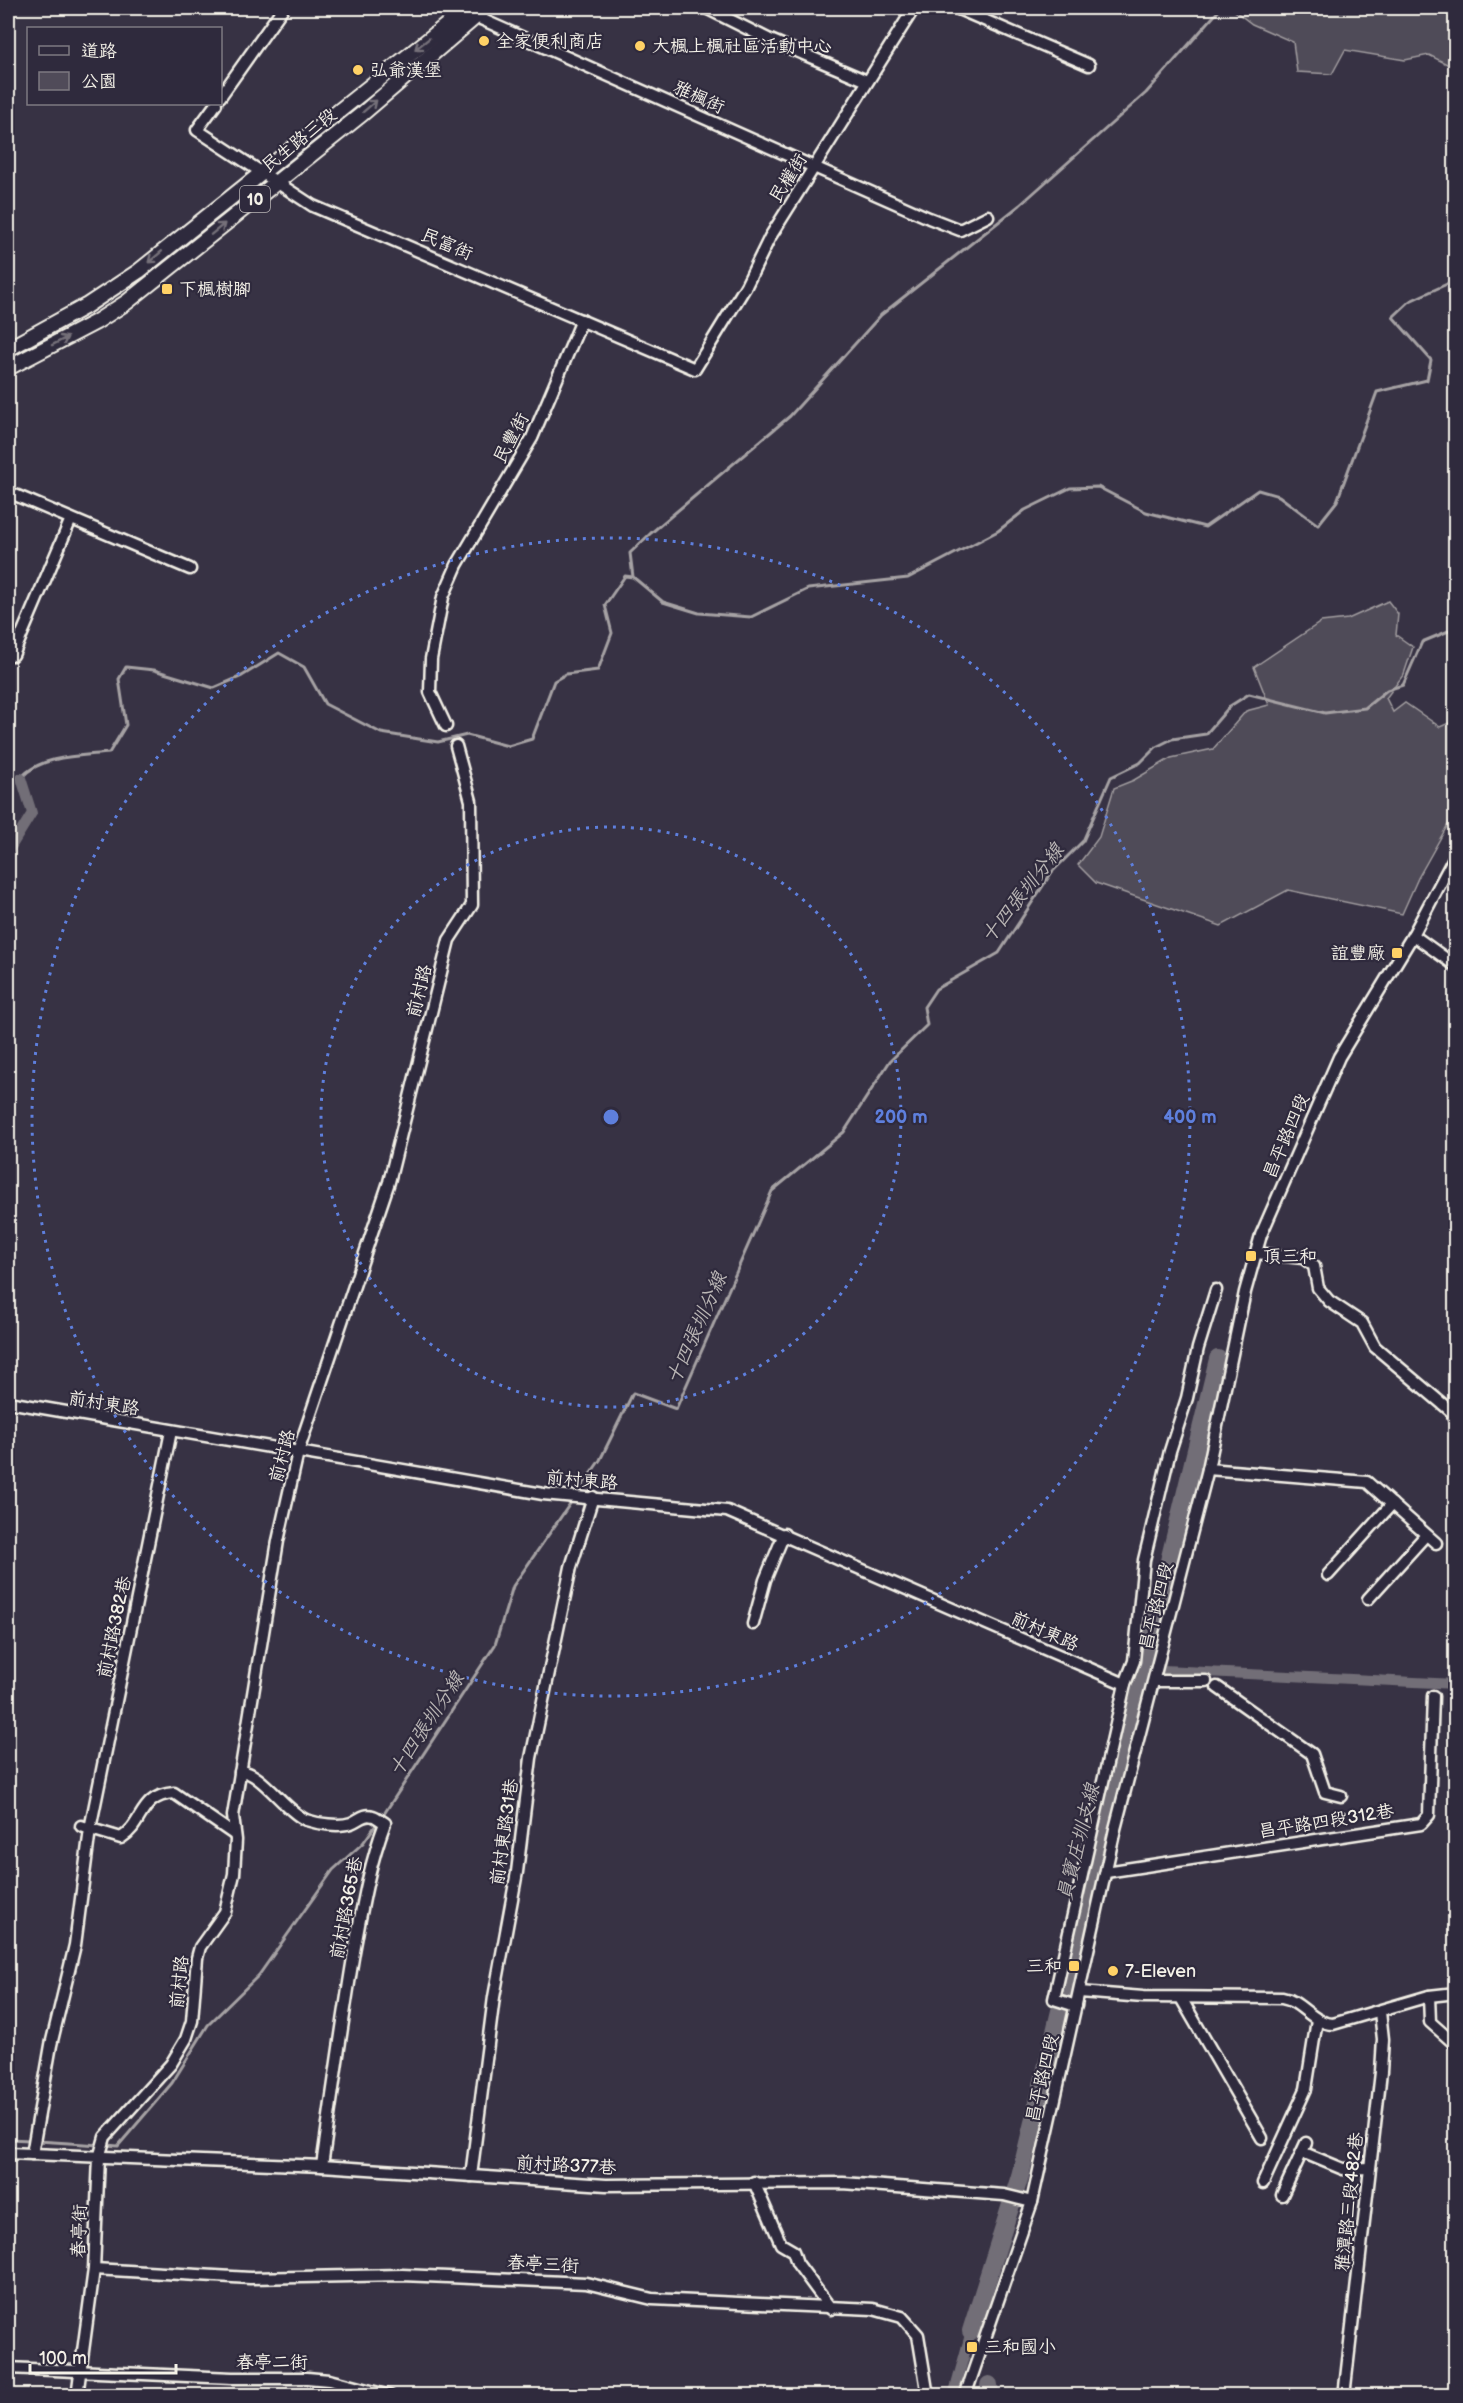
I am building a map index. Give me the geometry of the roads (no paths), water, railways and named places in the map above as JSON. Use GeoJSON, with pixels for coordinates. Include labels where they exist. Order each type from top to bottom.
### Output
{"type":"FeatureCollection","features":[{"type":"Feature","properties":{"kind":"main road","name":"民生路三段"},"geometry":{"type":"LineString","coordinates":[[8,349],[117,287],[470,10]]}},
{"type":"Feature","properties":{"kind":"main road","name":"民生路三段"},"geometry":{"type":"LineString","coordinates":[[8,368],[96,322],[127,302],[362,114],[470,10]]}},
{"type":"Feature","properties":{"kind":"street"},"geometry":{"type":"LineString","coordinates":[[222,94],[283,8]]}},
{"type":"Feature","properties":{"kind":"street"},"geometry":{"type":"LineString","coordinates":[[706,8],[768,39],[867,81]]}},
{"type":"Feature","properties":{"kind":"street","name":"民權街"},"geometry":{"type":"LineString","coordinates":[[695,369],[746,286],[770,237],[914,8]]}},
{"type":"Feature","properties":{"kind":"street"},"geometry":{"type":"LineString","coordinates":[[956,8],[1089,65]]}},
{"type":"Feature","properties":{"kind":"street","name":"雅楓街"},"geometry":{"type":"LineString","coordinates":[[470,10],[929,218],[960,230],[988,216]]}},
{"type":"Feature","properties":{"kind":"street","name":"民富街"},"geometry":{"type":"LineString","coordinates":[[215,105],[197,130],[274,183],[313,206],[695,369]]}},
{"type":"Feature","properties":{"kind":"street","name":"民豐街"},"geometry":{"type":"LineString","coordinates":[[446,726],[430,692],[432,659],[442,597],[457,565],[532,438],[582,320]]}},
{"type":"Feature","properties":{"kind":"street"},"geometry":{"type":"LineString","coordinates":[[8,492],[190,569]]}},
{"type":"Feature","properties":{"kind":"street"},"geometry":{"type":"LineString","coordinates":[[13,655],[71,519]]}},
{"type":"Feature","properties":{"kind":"street","name":"前村路"},"geometry":{"type":"LineString","coordinates":[[99,2158],[105,2137],[171,2064],[186,2039],[192,2021],[200,1947],[225,1912],[234,1874],[235,1835],[232,1816],[278,1541],[298,1452],[389,1182],[449,940],[472,905],[471,801],[456,746]]}},
{"type":"Feature","properties":{"kind":"street","name":"昌平路四段"},"geometry":{"type":"LineString","coordinates":[[965,2396],[1032,2202],[1106,1872],[1208,1469],[1245,1292],[1256,1252],[1265,1224],[1335,1065],[1413,935],[1455,854]]}},
{"type":"Feature","properties":{"kind":"street"},"geometry":{"type":"LineString","coordinates":[[1413,935],[1455,966]]}},
{"type":"Feature","properties":{"kind":"street"},"geometry":{"type":"LineString","coordinates":[[1256,1252],[1303,1258],[1314,1266],[1318,1288],[1329,1301],[1362,1323],[1375,1347],[1452,1412],[1455,1424]]}},
{"type":"Feature","properties":{"kind":"street"},"geometry":{"type":"LineString","coordinates":[[1076,2006],[1054,1999],[1125,1684],[1134,1661],[1144,1560],[1170,1451],[1188,1398],[1198,1348],[1216,1290]]}},
{"type":"Feature","properties":{"kind":"street","name":"前村東路"},"geometry":{"type":"LineString","coordinates":[[8,1402],[543,1494],[727,1511],[1125,1684]]}},
{"type":"Feature","properties":{"kind":"street","name":"前村路382巷"},"geometry":{"type":"LineString","coordinates":[[32,2154],[51,2045],[75,1945],[85,1828],[171,1431]]}},
{"type":"Feature","properties":{"kind":"street"},"geometry":{"type":"LineString","coordinates":[[1208,1469],[1367,1482],[1436,1543]]}},
{"type":"Feature","properties":{"kind":"street","name":"前村東路31巷"},"geometry":{"type":"LineString","coordinates":[[471,2176],[494,1997],[517,1872],[531,1758],[571,1567],[592,1497]]}},
{"type":"Feature","properties":{"kind":"street"},"geometry":{"type":"LineString","coordinates":[[1328,1575],[1392,1504]]}},
{"type":"Feature","properties":{"kind":"street"},"geometry":{"type":"LineString","coordinates":[[753,1624],[765,1580],[784,1534]]}},
{"type":"Feature","properties":{"kind":"street"},"geometry":{"type":"LineString","coordinates":[[1368,1599],[1426,1535]]}},
{"type":"Feature","properties":{"kind":"street"},"geometry":{"type":"LineString","coordinates":[[1154,1681],[1206,1681]]}},
{"type":"Feature","properties":{"kind":"street"},"geometry":{"type":"LineString","coordinates":[[1217,1687],[1312,1754],[1326,1792],[1341,1796]]}},
{"type":"Feature","properties":{"kind":"street","name":"昌平路四段312巷"},"geometry":{"type":"LineString","coordinates":[[1106,1872],[1420,1824],[1429,1815],[1433,1696]]}},
{"type":"Feature","properties":{"kind":"street","name":"前村路365巷"},"geometry":{"type":"LineString","coordinates":[[240,1772],[253,1774],[294,1814],[307,1820],[328,1824],[350,1824],[365,1815],[373,1816],[385,1823],[373,1855],[361,1916],[342,2024],[322,2166]]}},
{"type":"Feature","properties":{"kind":"street"},"geometry":{"type":"LineString","coordinates":[[85,1828],[120,1838],[151,1800],[162,1794],[174,1793],[235,1835]]}},
{"type":"Feature","properties":{"kind":"street"},"geometry":{"type":"LineString","coordinates":[[1080,1992],[1181,1998],[1292,2000],[1317,2020],[1333,2024],[1429,1996],[1455,1993]]}},
{"type":"Feature","properties":{"kind":"street"},"geometry":{"type":"LineString","coordinates":[[1429,1996],[1430,2022],[1455,2045]]}},
{"type":"Feature","properties":{"kind":"street"},"geometry":{"type":"LineString","coordinates":[[1181,1998],[1263,2138]]}},
{"type":"Feature","properties":{"kind":"street","name":"雅潭路三段482巷"},"geometry":{"type":"LineString","coordinates":[[1344,2396],[1381,2072],[1383,2039],[1380,2012]]}},
{"type":"Feature","properties":{"kind":"street"},"geometry":{"type":"LineString","coordinates":[[1263,2183],[1305,2089],[1317,2020]]}},
{"type":"Feature","properties":{"kind":"street"},"geometry":{"type":"LineString","coordinates":[[1282,2195],[1304,2147],[1343,2169],[1369,2168]]}},
{"type":"Feature","properties":{"kind":"street"},"geometry":{"type":"LineString","coordinates":[[8,2153],[99,2158]]}},
{"type":"Feature","properties":{"kind":"street","name":"前村路377巷"},"geometry":{"type":"LineString","coordinates":[[99,2158],[322,2166],[606,2185],[754,2182],[873,2184],[1004,2194],[1032,2202]]}},
{"type":"Feature","properties":{"kind":"street","name":"春亭街"},"geometry":{"type":"LineString","coordinates":[[77,2396],[94,2269],[99,2158]]}},
{"type":"Feature","properties":{"kind":"street"},"geometry":{"type":"LineString","coordinates":[[754,2182],[781,2244],[793,2251],[797,2263],[831,2309]]}},
{"type":"Feature","properties":{"kind":"street","name":"春亭三街"},"geometry":{"type":"LineString","coordinates":[[94,2269],[250,2278],[402,2275],[586,2283],[652,2300],[873,2309],[902,2317],[918,2335],[928,2396]]}},
{"type":"Feature","properties":{"kind":"street","name":"春亭二街"},"geometry":{"type":"LineString","coordinates":[[8,2368],[232,2378],[308,2378],[329,2380],[390,2396]]}},
{"type":"Feature","properties":{"kind":"waterway"},"geometry":{"type":"LineString","coordinates":[[633,577],[630,553],[790,416],[881,315],[1020,205],[1146,93],[1221,8]]}},
{"type":"Feature","properties":{"kind":"waterway"},"geometry":{"type":"LineString","coordinates":[[21,778],[29,770],[50,761],[109,753],[126,725],[119,679],[126,667],[154,670],[214,688],[242,676],[279,653],[304,667],[325,704],[381,733],[438,742],[467,735],[508,746],[532,739],[554,681],[566,674],[598,670],[612,633],[605,605],[625,576],[633,577],[663,602],[699,613],[751,617],[808,589],[908,578],[998,531],[1025,510],[1070,488],[1098,487],[1146,512],[1205,527],[1258,490],[1279,496],[1318,525],[1337,501],[1377,392],[1427,380],[1431,360],[1393,317],[1410,301],[1447,284],[1456,277]]}},
{"type":"Feature","properties":{"kind":"waterway","name":"十四張圳分線"},"geometry":{"type":"LineString","coordinates":[[577,1493],[600,1460],[633,1393],[676,1409],[772,1191],[844,1132],[890,1061],[927,1025],[924,1007],[936,989],[999,953],[1052,872],[1083,841],[1111,777],[1140,763],[1156,747],[1172,739],[1206,734],[1230,706],[1249,694],[1325,713],[1365,708],[1387,690],[1403,685],[1422,642],[1456,628]]}},
{"type":"Feature","properties":{"kind":"waterway"},"geometry":{"type":"LineString","coordinates":[[8,852],[32,813],[21,778]]}},
{"type":"Feature","properties":{"kind":"waterway","name":"員寶庄圳支線"},"geometry":{"type":"LineString","coordinates":[[971,2331],[1020,2176],[1218,1359]]}},
{"type":"Feature","properties":{"kind":"waterway","name":"十四張圳分線"},"geometry":{"type":"LineString","coordinates":[[382,1817],[495,1645],[513,1586],[574,1498]]}},
{"type":"Feature","properties":{"kind":"waterway"},"geometry":{"type":"LineString","coordinates":[[1142,1669],[1456,1684]]}},
{"type":"Feature","properties":{"kind":"waterway","name":"十四張圳分線"},"geometry":{"type":"LineString","coordinates":[[107,2145],[118,2146],[172,2083],[208,2025],[259,1975],[333,1870],[363,1843],[378,1822]]}},
{"type":"Feature","properties":{"kind":"waterway","name":"十四張圳分線"},"geometry":{"type":"LineString","coordinates":[[8,2139],[31,2140]]}},
{"type":"Feature","properties":{"kind":"waterway","name":"十四張圳分線"},"geometry":{"type":"LineString","coordinates":[[38,2141],[100,2145]]}},
{"type":"Feature","properties":{"kind":"waterway"},"geometry":{"type":"LineString","coordinates":[[953,2396],[971,2331]]}},
{"type":"Feature","properties":{"kind":"waterway","name":"員寶庄圳支線"},"geometry":{"type":"LineString","coordinates":[[989,2385],[990,2396]]}},
{"type":"Feature","properties":{"kind":"place","name":"全家便利商店"},"geometry":{"type":"Point","coordinates":[484,41]}},
{"type":"Feature","properties":{"kind":"place","name":"大楓上楓社區活動中心"},"geometry":{"type":"Point","coordinates":[640,46]}},
{"type":"Feature","properties":{"kind":"place","name":"弘爺漢堡"},"geometry":{"type":"Point","coordinates":[358,70]}},
{"type":"Feature","properties":{"kind":"place","name":"下楓樹腳"},"geometry":{"type":"Point","coordinates":[167,289]}},
{"type":"Feature","properties":{"kind":"place","name":"誼豐廠"},"geometry":{"type":"Point","coordinates":[1397,953]}},
{"type":"Feature","properties":{"kind":"place","name":"頂三和"},"geometry":{"type":"Point","coordinates":[1251,1256]}},
{"type":"Feature","properties":{"kind":"place","name":"三和"},"geometry":{"type":"Point","coordinates":[1074,1966]}},
{"type":"Feature","properties":{"kind":"place","name":"7-Eleven"},"geometry":{"type":"Point","coordinates":[1113,1971]}},
{"type":"Feature","properties":{"kind":"place","name":"三和國小"},"geometry":{"type":"Point","coordinates":[972,2347]}}]}
